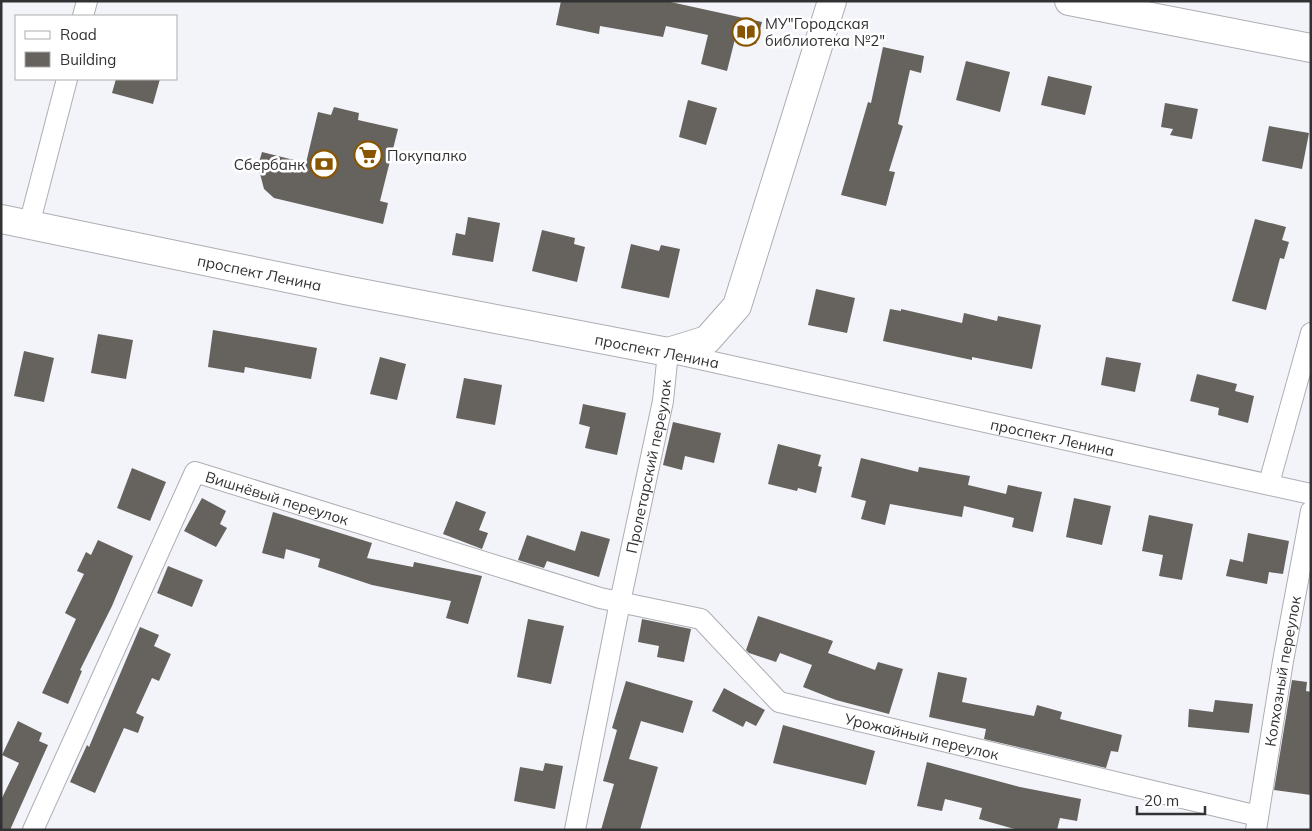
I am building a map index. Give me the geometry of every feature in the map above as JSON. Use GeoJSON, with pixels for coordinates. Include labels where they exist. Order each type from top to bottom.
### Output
{"type":"FeatureCollection","features":[{"type":"Feature","properties":{"kind":"main road"},"geometry":{"type":"LineString","coordinates":[[668,352],[707,340],[737,306],[832,1]]}},
{"type":"Feature","properties":{"kind":"main road"},"geometry":{"type":"LineString","coordinates":[[1069,1],[1311,48]]}},
{"type":"Feature","properties":{"kind":"main road","name":"проспект Ленина"},"geometry":{"type":"LineString","coordinates":[[1,219],[346,290],[668,352]]}},
{"type":"Feature","properties":{"kind":"street"},"geometry":{"type":"LineString","coordinates":[[83,15],[86,1]]}},
{"type":"Feature","properties":{"kind":"street"},"geometry":{"type":"LineString","coordinates":[[29,225],[66,80]]}},
{"type":"Feature","properties":{"kind":"street"},"geometry":{"type":"LineString","coordinates":[[1269,483],[1311,333]]}},
{"type":"Feature","properties":{"kind":"street","name":"проспект Ленина"},"geometry":{"type":"LineString","coordinates":[[668,352],[1269,483],[1311,494]]}},
{"type":"Feature","properties":{"kind":"street","name":"Пролетарский переулок"},"geometry":{"type":"LineString","coordinates":[[575,830],[620,602],[663,401],[668,352]]}},
{"type":"Feature","properties":{"kind":"street","name":"Вишнёвый переулок"},"geometry":{"type":"LineString","coordinates":[[33,830],[195,472],[600,598],[620,602]]}},
{"type":"Feature","properties":{"kind":"street","name":"Колхозный переулок"},"geometry":{"type":"LineString","coordinates":[[1257,823],[1283,661],[1311,511]]}},
{"type":"Feature","properties":{"kind":"street","name":"Урожайный переулок"},"geometry":{"type":"LineString","coordinates":[[620,602],[701,619],[779,702],[1257,823]]}},
{"type":"Feature","properties":{"kind":"building"},"geometry":{"type":"Polygon","coordinates":[[[561,1],[666,1],[762,22],[756,44],[735,39],[727,71],[701,64],[708,35],[666,26],[663,37],[600,26],[599,34],[556,25],[561,1]]]}},
{"type":"Feature","properties":{"kind":"building"},"geometry":{"type":"Polygon","coordinates":[[[883,47],[924,56],[921,73],[910,70],[898,124],[903,126],[889,171],[895,172],[886,206],[841,195],[868,102],[871,103],[883,47]]]}},
{"type":"Feature","properties":{"kind":"building"},"geometry":{"type":"Polygon","coordinates":[[[966,61],[1010,72],[1000,112],[956,100],[966,61]]]}},
{"type":"Feature","properties":{"kind":"building"},"geometry":{"type":"Polygon","coordinates":[[[1048,76],[1092,86],[1085,115],[1041,105],[1048,76]]]}},
{"type":"Feature","properties":{"kind":"building"},"geometry":{"type":"Polygon","coordinates":[[[116,80],[160,80],[153,104],[112,93],[116,80]]]}},
{"type":"Feature","properties":{"kind":"building"},"geometry":{"type":"Polygon","coordinates":[[[688,100],[717,108],[706,145],[679,137],[688,100]]]}},
{"type":"Feature","properties":{"kind":"building"},"geometry":{"type":"Polygon","coordinates":[[[1165,103],[1198,109],[1192,139],[1170,135],[1173,129],[1161,127],[1165,103]]]}},
{"type":"Feature","properties":{"kind":"building","name":"Сбербанк"},"geometry":{"type":"Polygon","coordinates":[[[334,107],[359,113],[358,120],[398,129],[380,201],[388,203],[383,224],[274,198],[264,189],[258,166],[262,152],[306,163],[318,112],[331,115],[334,107]]]}},
{"type":"Feature","properties":{"kind":"building"},"geometry":{"type":"Polygon","coordinates":[[[1269,126],[1309,133],[1302,169],[1262,161],[1269,126]]]}},
{"type":"Feature","properties":{"kind":"building"},"geometry":{"type":"Polygon","coordinates":[[[468,217],[500,223],[493,262],[452,255],[456,233],[465,235],[468,217]]]}},
{"type":"Feature","properties":{"kind":"building"},"geometry":{"type":"Polygon","coordinates":[[[1255,219],[1286,227],[1282,240],[1289,242],[1284,259],[1280,258],[1266,310],[1232,301],[1255,219]]]}},
{"type":"Feature","properties":{"kind":"building"},"geometry":{"type":"Polygon","coordinates":[[[542,230],[575,238],[574,244],[585,247],[577,282],[532,271],[542,230]]]}},
{"type":"Feature","properties":{"kind":"building"},"geometry":{"type":"Polygon","coordinates":[[[631,244],[659,251],[661,245],[680,249],[669,298],[621,288],[631,244]]]}},
{"type":"Feature","properties":{"kind":"building"},"geometry":{"type":"Polygon","coordinates":[[[816,289],[855,298],[847,333],[808,325],[816,289]]]}},
{"type":"Feature","properties":{"kind":"building"},"geometry":{"type":"Polygon","coordinates":[[[890,309],[901,311],[901,309],[962,323],[964,313],[997,321],[998,316],[1041,325],[1032,369],[972,357],[972,360],[883,341],[890,309]]]}},
{"type":"Feature","properties":{"kind":"building"},"geometry":{"type":"Polygon","coordinates":[[[213,330],[317,348],[311,379],[245,367],[244,373],[208,367],[213,330]]]}},
{"type":"Feature","properties":{"kind":"building"},"geometry":{"type":"Polygon","coordinates":[[[98,334],[133,340],[126,379],[91,373],[98,334]]]}},
{"type":"Feature","properties":{"kind":"building"},"geometry":{"type":"Polygon","coordinates":[[[24,351],[54,358],[44,402],[14,396],[24,351]]]}},
{"type":"Feature","properties":{"kind":"building"},"geometry":{"type":"Polygon","coordinates":[[[380,357],[406,364],[397,400],[370,394],[380,357]]]}},
{"type":"Feature","properties":{"kind":"building"},"geometry":{"type":"Polygon","coordinates":[[[1106,357],[1141,363],[1135,392],[1101,385],[1106,357]]]}},
{"type":"Feature","properties":{"kind":"building"},"geometry":{"type":"Polygon","coordinates":[[[1197,374],[1237,384],[1235,391],[1254,396],[1248,423],[1218,415],[1219,408],[1190,401],[1197,374]]]}},
{"type":"Feature","properties":{"kind":"building"},"geometry":{"type":"Polygon","coordinates":[[[464,378],[502,385],[495,425],[456,418],[464,378]]]}},
{"type":"Feature","properties":{"kind":"building"},"geometry":{"type":"Polygon","coordinates":[[[583,404],[626,413],[617,455],[585,448],[590,427],[579,424],[583,404]]]}},
{"type":"Feature","properties":{"kind":"building"},"geometry":{"type":"Polygon","coordinates":[[[673,422],[721,433],[714,463],[685,456],[682,470],[663,465],[673,422]]]}},
{"type":"Feature","properties":{"kind":"building"},"geometry":{"type":"Polygon","coordinates":[[[778,444],[821,455],[818,466],[822,467],[816,493],[798,488],[797,491],[768,484],[778,444]]]}},
{"type":"Feature","properties":{"kind":"building"},"geometry":{"type":"Polygon","coordinates":[[[861,458],[918,472],[919,467],[970,476],[968,485],[1006,494],[1008,485],[1042,492],[1033,532],[1012,527],[1014,518],[964,506],[962,517],[890,504],[885,525],[861,519],[866,501],[851,497],[861,458]]]}},
{"type":"Feature","properties":{"kind":"building"},"geometry":{"type":"Polygon","coordinates":[[[132,468],[166,482],[150,521],[117,508],[132,468]]]}},
{"type":"Feature","properties":{"kind":"building"},"geometry":{"type":"Polygon","coordinates":[[[202,498],[226,511],[220,524],[227,528],[216,547],[184,531],[202,498]]]}},
{"type":"Feature","properties":{"kind":"building"},"geometry":{"type":"Polygon","coordinates":[[[1074,498],[1111,506],[1102,545],[1066,537],[1074,498]]]}},
{"type":"Feature","properties":{"kind":"building"},"geometry":{"type":"Polygon","coordinates":[[[456,501],[486,512],[479,530],[488,533],[482,549],[443,534],[456,501]]]}},
{"type":"Feature","properties":{"kind":"building"},"geometry":{"type":"Polygon","coordinates":[[[273,512],[372,543],[367,558],[413,567],[414,562],[482,576],[468,624],[446,618],[451,601],[372,585],[318,567],[320,559],[286,549],[284,559],[262,553],[273,512]]]}},
{"type":"Feature","properties":{"kind":"building"},"geometry":{"type":"Polygon","coordinates":[[[1149,515],[1193,524],[1182,580],[1159,576],[1163,555],[1142,551],[1149,515]]]}},
{"type":"Feature","properties":{"kind":"building"},"geometry":{"type":"Polygon","coordinates":[[[581,531],[610,539],[599,577],[547,561],[544,568],[518,560],[527,535],[575,551],[581,531]]]}},
{"type":"Feature","properties":{"kind":"building"},"geometry":{"type":"Polygon","coordinates":[[[1248,533],[1289,541],[1283,574],[1269,572],[1267,584],[1226,576],[1230,559],[1243,562],[1248,533]]]}},
{"type":"Feature","properties":{"kind":"building"},"geometry":{"type":"Polygon","coordinates":[[[98,540],[133,556],[112,606],[80,670],[82,671],[68,704],[42,693],[76,619],[65,613],[84,574],[77,571],[86,552],[91,555],[98,540]]]}},
{"type":"Feature","properties":{"kind":"building"},"geometry":{"type":"Polygon","coordinates":[[[168,566],[203,580],[192,607],[157,593],[168,566]]]}},
{"type":"Feature","properties":{"kind":"building"},"geometry":{"type":"Polygon","coordinates":[[[758,616],[833,641],[828,653],[875,670],[878,662],[903,669],[889,714],[836,700],[803,687],[812,665],[780,653],[776,662],[749,653],[746,650],[758,616]]]}},
{"type":"Feature","properties":{"kind":"building"},"geometry":{"type":"Polygon","coordinates":[[[528,619],[564,626],[551,684],[517,677],[528,619]]]}},
{"type":"Feature","properties":{"kind":"building"},"geometry":{"type":"Polygon","coordinates":[[[642,619],[691,629],[684,662],[657,657],[659,646],[638,642],[642,619]]]}},
{"type":"Feature","properties":{"kind":"building"},"geometry":{"type":"Polygon","coordinates":[[[140,627],[159,635],[154,646],[171,654],[159,681],[152,678],[136,713],[144,717],[138,733],[124,728],[95,793],[70,782],[87,745],[89,747],[140,627]]]}},
{"type":"Feature","properties":{"kind":"building"},"geometry":{"type":"Polygon","coordinates":[[[938,672],[967,678],[962,702],[1034,716],[1037,705],[1062,712],[1060,719],[1122,735],[1118,752],[1111,751],[1106,768],[984,739],[986,729],[929,717],[938,672]]]}},
{"type":"Feature","properties":{"kind":"building"},"geometry":{"type":"Polygon","coordinates":[[[1292,680],[1307,682],[1306,691],[1311,692],[1311,795],[1274,790],[1292,680]]]}},
{"type":"Feature","properties":{"kind":"building"},"geometry":{"type":"Polygon","coordinates":[[[626,681],[693,701],[683,733],[641,721],[629,759],[658,767],[640,830],[601,830],[614,784],[603,781],[617,730],[612,728],[626,681]]]}},
{"type":"Feature","properties":{"kind":"building"},"geometry":{"type":"Polygon","coordinates":[[[724,688],[765,710],[756,726],[746,721],[743,727],[712,711],[724,688]]]}},
{"type":"Feature","properties":{"kind":"building"},"geometry":{"type":"Polygon","coordinates":[[[1215,700],[1253,704],[1249,733],[1188,727],[1189,709],[1213,712],[1215,700]]]}},
{"type":"Feature","properties":{"kind":"building"},"geometry":{"type":"Polygon","coordinates":[[[18,721],[42,733],[39,741],[48,745],[10,830],[1,830],[1,800],[19,763],[2,755],[18,721]]]}},
{"type":"Feature","properties":{"kind":"building"},"geometry":{"type":"Polygon","coordinates":[[[783,725],[875,751],[866,785],[773,763],[783,725]]]}},
{"type":"Feature","properties":{"kind":"building"},"geometry":{"type":"Polygon","coordinates":[[[927,762],[1020,787],[1081,799],[1077,821],[1060,818],[1057,830],[1018,830],[979,819],[982,808],[945,799],[942,811],[917,806],[927,762]]]}},
{"type":"Feature","properties":{"kind":"building"},"geometry":{"type":"Polygon","coordinates":[[[545,763],[563,766],[555,809],[514,801],[520,767],[543,771],[545,763]]]}},
{"type":"Feature","properties":{"kind":"place","name":"МУ\"Городская библиотека №2\""},"geometry":{"type":"Point","coordinates":[746,32]}},
{"type":"Feature","properties":{"kind":"place","name":"Покупалко"},"geometry":{"type":"Point","coordinates":[368,155]}},
{"type":"Feature","properties":{"kind":"place","name":"Сбербанк"},"geometry":{"type":"Point","coordinates":[324,164]}}]}
